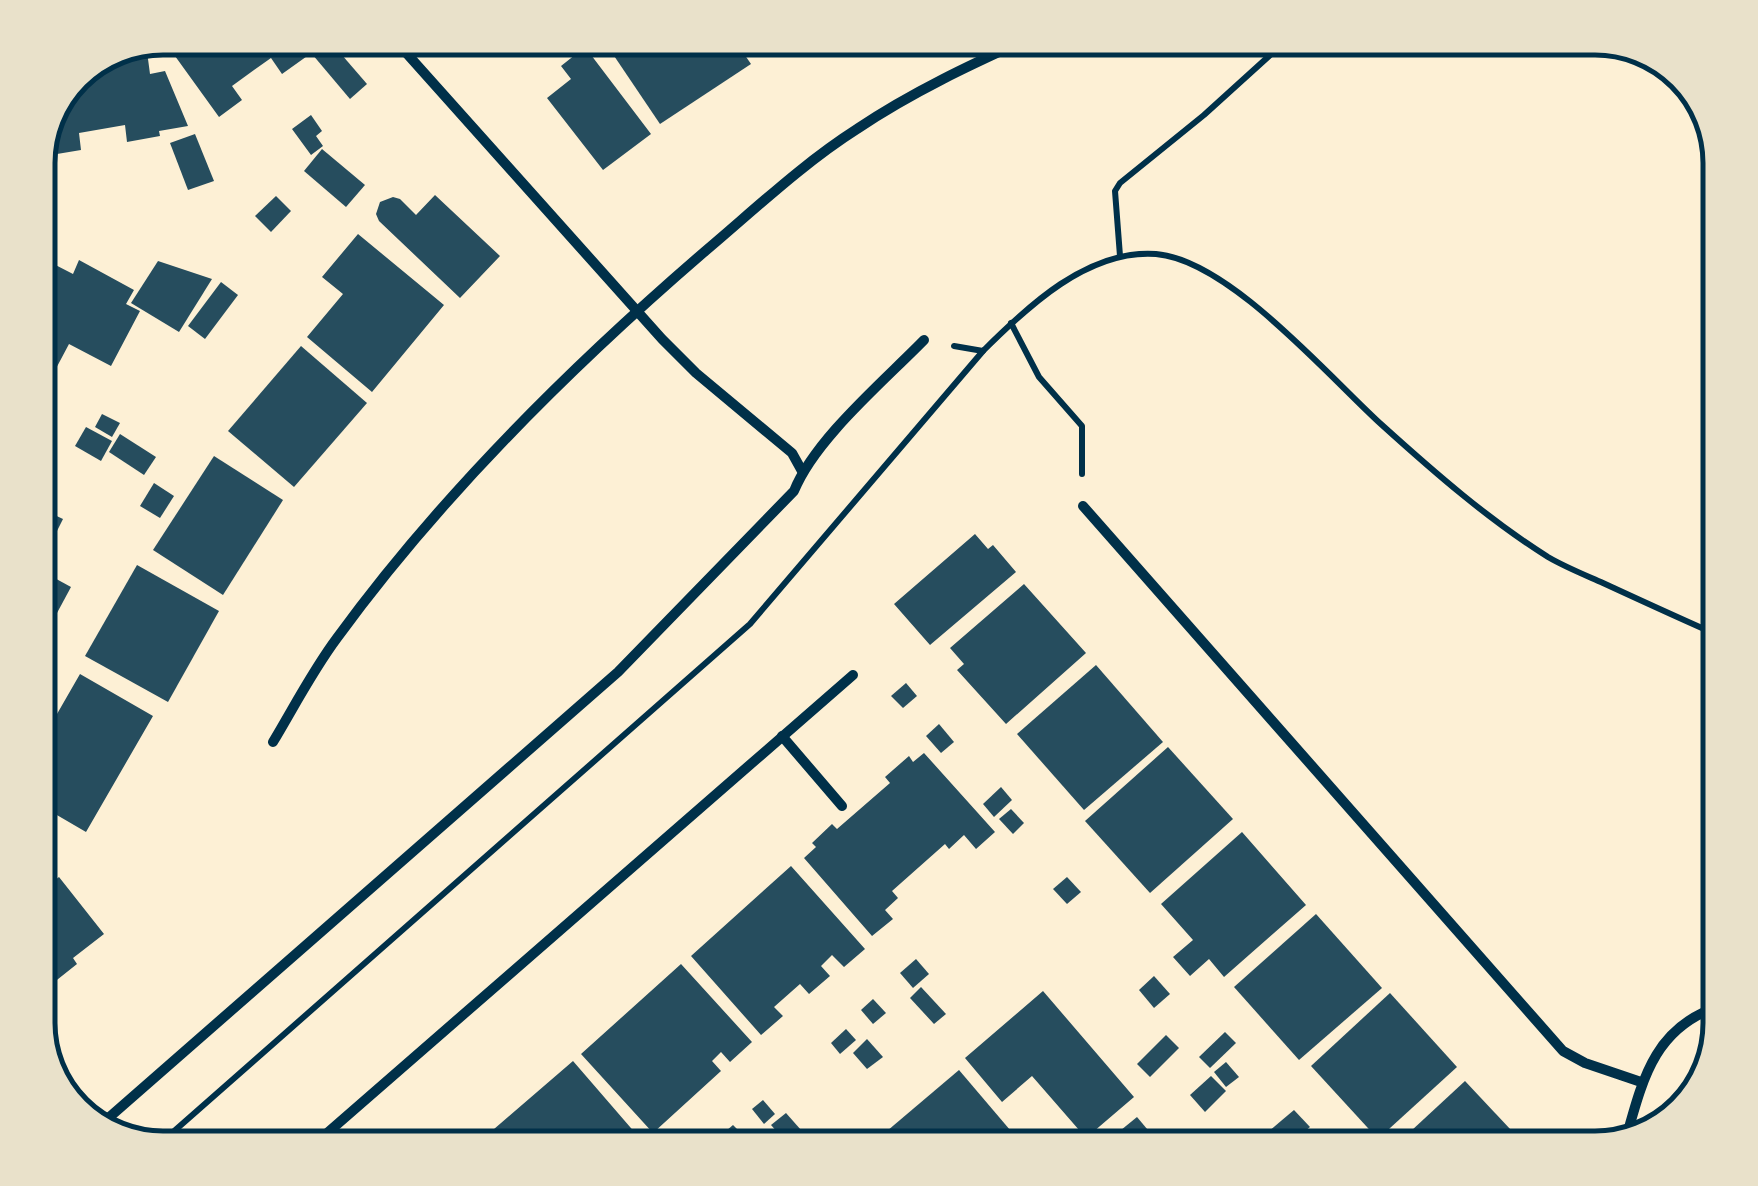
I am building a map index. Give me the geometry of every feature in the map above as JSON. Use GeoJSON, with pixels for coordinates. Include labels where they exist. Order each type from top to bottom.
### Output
{"type":"FeatureCollection","features":[{"type":"Feature","properties":{"kind":"street"},"geometry":{"type":"LineString","coordinates":[[407,55],[636,311],[696,373],[792,453],[802,470]]}},
{"type":"Feature","properties":{"kind":"street"},"geometry":{"type":"LineString","coordinates":[[274,742],[334,642],[401,554],[576,367],[778,189],[856,129],[993,55]]}},
{"type":"Feature","properties":{"kind":"street"},"geometry":{"type":"LineString","coordinates":[[110,1117],[618,672],[794,491],[802,470],[924,340]]}},
{"type":"Feature","properties":{"kind":"street"},"geometry":{"type":"LineString","coordinates":[[1082,506],[1563,1051],[1585,1063],[1641,1082]]}},
{"type":"Feature","properties":{"kind":"street"},"geometry":{"type":"LineString","coordinates":[[329,1131],[853,674]]}},
{"type":"Feature","properties":{"kind":"street"},"geometry":{"type":"LineString","coordinates":[[782,736],[842,806]]}},
{"type":"Feature","properties":{"kind":"street"},"geometry":{"type":"LineString","coordinates":[[1629,1125],[1651,1060],[1674,1032],[1703,1013]]}},
{"type":"Feature","properties":{"kind":"path"},"geometry":{"type":"LineString","coordinates":[[1120,256],[1115,192],[1120,183],[1271,55]]}},
{"type":"Feature","properties":{"kind":"path"},"geometry":{"type":"LineString","coordinates":[[173,1131],[750,624],[1011,323],[1082,270],[1120,256],[1157,254],[1189,262],[1216,276],[1332,374],[1408,448],[1536,548],[1703,628]]}},
{"type":"Feature","properties":{"kind":"path"},"geometry":{"type":"LineString","coordinates":[[1011,323],[1039,377],[1082,426],[1082,506]]}},
{"type":"Feature","properties":{"kind":"path"},"geometry":{"type":"LineString","coordinates":[[924,340],[983,351]]}},
{"type":"Feature","properties":{"kind":"building"},"geometry":{"type":"Polygon","coordinates":[[[174,55],[309,55],[282,74],[271,58],[232,86],[242,100],[219,117],[174,55]]]}},
{"type":"Feature","properties":{"kind":"building"},"geometry":{"type":"Polygon","coordinates":[[[313,55],[342,55],[367,84],[350,99],[313,55]]]}},
{"type":"Feature","properties":{"kind":"building"},"geometry":{"type":"Polygon","coordinates":[[[575,55],[591,55],[651,134],[603,170],[547,98],[571,79],[561,66],[575,55]]]}},
{"type":"Feature","properties":{"kind":"building"},"geometry":{"type":"Polygon","coordinates":[[[613,55],[745,55],[751,64],[660,124],[613,55]]]}},
{"type":"Feature","properties":{"kind":"building"},"geometry":{"type":"Polygon","coordinates":[[[148,56],[150,74],[165,71],[188,126],[127,142],[125,125],[79,133],[81,150],[55,154],[63,121],[87,87],[121,63],[142,57],[148,56]]]}},
{"type":"Feature","properties":{"kind":"building"},"geometry":{"type":"Polygon","coordinates":[[[311,115],[322,131],[316,136],[323,146],[311,155],[292,129],[311,115]]]}},
{"type":"Feature","properties":{"kind":"building"},"geometry":{"type":"Polygon","coordinates":[[[195,134],[214,181],[188,190],[170,143],[195,134]]]}},
{"type":"Feature","properties":{"kind":"building"},"geometry":{"type":"Polygon","coordinates":[[[322,149],[365,185],[346,207],[304,171],[322,149]]]}},
{"type":"Feature","properties":{"kind":"building"},"geometry":{"type":"Polygon","coordinates":[[[435,195],[500,256],[460,298],[376,214],[380,202],[393,197],[416,215],[435,195]]]}},
{"type":"Feature","properties":{"kind":"building"},"geometry":{"type":"Polygon","coordinates":[[[276,196],[291,211],[271,232],[255,216],[276,196]]]}},
{"type":"Feature","properties":{"kind":"building"},"geometry":{"type":"Polygon","coordinates":[[[358,234],[444,305],[372,392],[307,337],[343,294],[322,277],[358,234]]]}},
{"type":"Feature","properties":{"kind":"building"},"geometry":{"type":"Polygon","coordinates":[[[79,260],[134,290],[126,304],[140,311],[111,366],[69,344],[55,370],[55,265],[73,274],[79,260]]]}},
{"type":"Feature","properties":{"kind":"building"},"geometry":{"type":"Polygon","coordinates":[[[158,261],[212,279],[179,332],[131,303],[158,261]]]}},
{"type":"Feature","properties":{"kind":"building"},"geometry":{"type":"Polygon","coordinates":[[[221,282],[238,295],[205,339],[188,326],[221,282]]]}},
{"type":"Feature","properties":{"kind":"building"},"geometry":{"type":"Polygon","coordinates":[[[301,346],[367,403],[294,487],[228,431],[301,346]]]}},
{"type":"Feature","properties":{"kind":"building"},"geometry":{"type":"Polygon","coordinates":[[[102,414],[120,423],[112,437],[95,427],[102,414]]]}},
{"type":"Feature","properties":{"kind":"building"},"geometry":{"type":"Polygon","coordinates":[[[86,427],[112,441],[101,461],[75,446],[86,427]]]}},
{"type":"Feature","properties":{"kind":"building"},"geometry":{"type":"Polygon","coordinates":[[[120,434],[156,457],[144,475],[109,452],[120,434]]]}},
{"type":"Feature","properties":{"kind":"building"},"geometry":{"type":"Polygon","coordinates":[[[214,456],[283,500],[223,595],[153,550],[214,456]]]}},
{"type":"Feature","properties":{"kind":"building"},"geometry":{"type":"Polygon","coordinates":[[[154,483],[174,496],[160,518],[140,506],[154,483]]]}},
{"type":"Feature","properties":{"kind":"building"},"geometry":{"type":"Polygon","coordinates":[[[55,515],[63,519],[55,535],[55,515]]]}},
{"type":"Feature","properties":{"kind":"building"},"geometry":{"type":"Polygon","coordinates":[[[975,534],[988,549],[993,545],[1016,572],[930,645],[894,604],[975,534]]]}},
{"type":"Feature","properties":{"kind":"building"},"geometry":{"type":"Polygon","coordinates":[[[137,565],[219,611],[168,702],[85,656],[137,565]]]}},
{"type":"Feature","properties":{"kind":"building"},"geometry":{"type":"Polygon","coordinates":[[[55,578],[71,587],[55,617],[55,578]]]}},
{"type":"Feature","properties":{"kind":"building"},"geometry":{"type":"Polygon","coordinates":[[[1024,584],[1086,653],[1006,724],[957,670],[964,664],[950,648],[1024,584]]]}},
{"type":"Feature","properties":{"kind":"building"},"geometry":{"type":"Polygon","coordinates":[[[1096,665],[1163,742],[1084,810],[1017,734],[1096,665]]]}},
{"type":"Feature","properties":{"kind":"building"},"geometry":{"type":"Polygon","coordinates":[[[80,674],[153,716],[86,832],[55,814],[55,717],[80,674]]]}},
{"type":"Feature","properties":{"kind":"building"},"geometry":{"type":"Polygon","coordinates":[[[906,683],[917,696],[903,708],[891,696],[906,683]]]}},
{"type":"Feature","properties":{"kind":"building"},"geometry":{"type":"Polygon","coordinates":[[[939,724],[954,742],[941,753],[926,736],[939,724]]]}},
{"type":"Feature","properties":{"kind":"building"},"geometry":{"type":"Polygon","coordinates":[[[1168,747],[1233,819],[1150,893],[1085,821],[1168,747]]]}},
{"type":"Feature","properties":{"kind":"building"},"geometry":{"type":"Polygon","coordinates":[[[924,753],[995,832],[976,849],[964,835],[949,849],[945,844],[892,891],[898,898],[885,910],[893,919],[872,936],[804,858],[816,847],[812,843],[832,824],[837,829],[890,783],[885,777],[909,756],[913,762],[924,753]]]}},
{"type":"Feature","properties":{"kind":"building"},"geometry":{"type":"Polygon","coordinates":[[[1001,787],[1012,800],[994,817],[983,804],[1001,787]]]}},
{"type":"Feature","properties":{"kind":"building"},"geometry":{"type":"Polygon","coordinates":[[[1011,809],[1024,823],[1013,834],[999,819],[1011,809]]]}},
{"type":"Feature","properties":{"kind":"building"},"geometry":{"type":"Polygon","coordinates":[[[1242,832],[1306,905],[1224,977],[1209,959],[1190,976],[1173,957],[1193,940],[1161,904],[1242,832]]]}},
{"type":"Feature","properties":{"kind":"building"},"geometry":{"type":"Polygon","coordinates":[[[791,866],[865,949],[844,967],[832,955],[821,966],[830,976],[809,994],[800,984],[774,1007],[783,1016],[761,1035],[691,956],[791,866]]]}},
{"type":"Feature","properties":{"kind":"building"},"geometry":{"type":"Polygon","coordinates":[[[59,877],[104,934],[73,958],[77,964],[55,981],[55,880],[59,877]]]}},
{"type":"Feature","properties":{"kind":"building"},"geometry":{"type":"Polygon","coordinates":[[[1067,877],[1081,892],[1067,904],[1053,889],[1067,877]]]}},
{"type":"Feature","properties":{"kind":"building"},"geometry":{"type":"Polygon","coordinates":[[[1316,914],[1382,988],[1299,1060],[1234,987],[1316,914]]]}},
{"type":"Feature","properties":{"kind":"building"},"geometry":{"type":"Polygon","coordinates":[[[916,959],[929,974],[913,988],[900,973],[916,959]]]}},
{"type":"Feature","properties":{"kind":"building"},"geometry":{"type":"Polygon","coordinates":[[[681,964],[752,1042],[730,1062],[721,1052],[712,1061],[721,1071],[655,1131],[581,1054],[681,964]]]}},
{"type":"Feature","properties":{"kind":"building"},"geometry":{"type":"Polygon","coordinates":[[[1154,976],[1170,994],[1154,1008],[1139,990],[1154,976]]]}},
{"type":"Feature","properties":{"kind":"building"},"geometry":{"type":"Polygon","coordinates":[[[921,987],[946,1014],[934,1024],[910,998],[921,987]]]}},
{"type":"Feature","properties":{"kind":"building"},"geometry":{"type":"Polygon","coordinates":[[[1043,991],[1134,1097],[1094,1131],[1080,1131],[1032,1076],[1002,1102],[965,1058],[1043,991]]]}},
{"type":"Feature","properties":{"kind":"building"},"geometry":{"type":"Polygon","coordinates":[[[1390,993],[1457,1067],[1387,1131],[1371,1131],[1311,1066],[1390,993]]]}},
{"type":"Feature","properties":{"kind":"building"},"geometry":{"type":"Polygon","coordinates":[[[873,999],[886,1013],[873,1024],[861,1010],[873,999]]]}},
{"type":"Feature","properties":{"kind":"building"},"geometry":{"type":"Polygon","coordinates":[[[846,1029],[856,1040],[840,1054],[831,1043],[846,1029]]]}},
{"type":"Feature","properties":{"kind":"building"},"geometry":{"type":"Polygon","coordinates":[[[1225,1032],[1236,1043],[1210,1068],[1199,1057],[1225,1032]]]}},
{"type":"Feature","properties":{"kind":"building"},"geometry":{"type":"Polygon","coordinates":[[[1166,1035],[1179,1048],[1150,1077],[1137,1064],[1166,1035]]]}},
{"type":"Feature","properties":{"kind":"building"},"geometry":{"type":"Polygon","coordinates":[[[867,1039],[883,1057],[867,1069],[853,1053],[867,1039]]]}},
{"type":"Feature","properties":{"kind":"building"},"geometry":{"type":"Polygon","coordinates":[[[573,1061],[633,1131],[492,1131],[573,1061]]]}},
{"type":"Feature","properties":{"kind":"building"},"geometry":{"type":"Polygon","coordinates":[[[1226,1062],[1239,1077],[1226,1087],[1214,1072],[1226,1062]]]}},
{"type":"Feature","properties":{"kind":"building"},"geometry":{"type":"Polygon","coordinates":[[[959,1070],[1011,1131],[887,1131],[959,1070]]]}},
{"type":"Feature","properties":{"kind":"building"},"geometry":{"type":"Polygon","coordinates":[[[1211,1076],[1226,1091],[1205,1112],[1190,1095],[1211,1076]]]}},
{"type":"Feature","properties":{"kind":"building"},"geometry":{"type":"Polygon","coordinates":[[[1465,1081],[1512,1131],[1411,1131],[1465,1081]]]}},
{"type":"Feature","properties":{"kind":"building"},"geometry":{"type":"Polygon","coordinates":[[[763,1100],[775,1114],[764,1124],[752,1109],[763,1100]]]}},
{"type":"Feature","properties":{"kind":"building"},"geometry":{"type":"Polygon","coordinates":[[[1294,1110],[1310,1127],[1305,1131],[1269,1131],[1294,1110]]]}},
{"type":"Feature","properties":{"kind":"building"},"geometry":{"type":"Polygon","coordinates":[[[786,1113],[801,1130],[776,1131],[771,1125],[786,1113]]]}},
{"type":"Feature","properties":{"kind":"building"},"geometry":{"type":"Polygon","coordinates":[[[1137,1117],[1149,1131],[1120,1131],[1137,1117]]]}}]}
